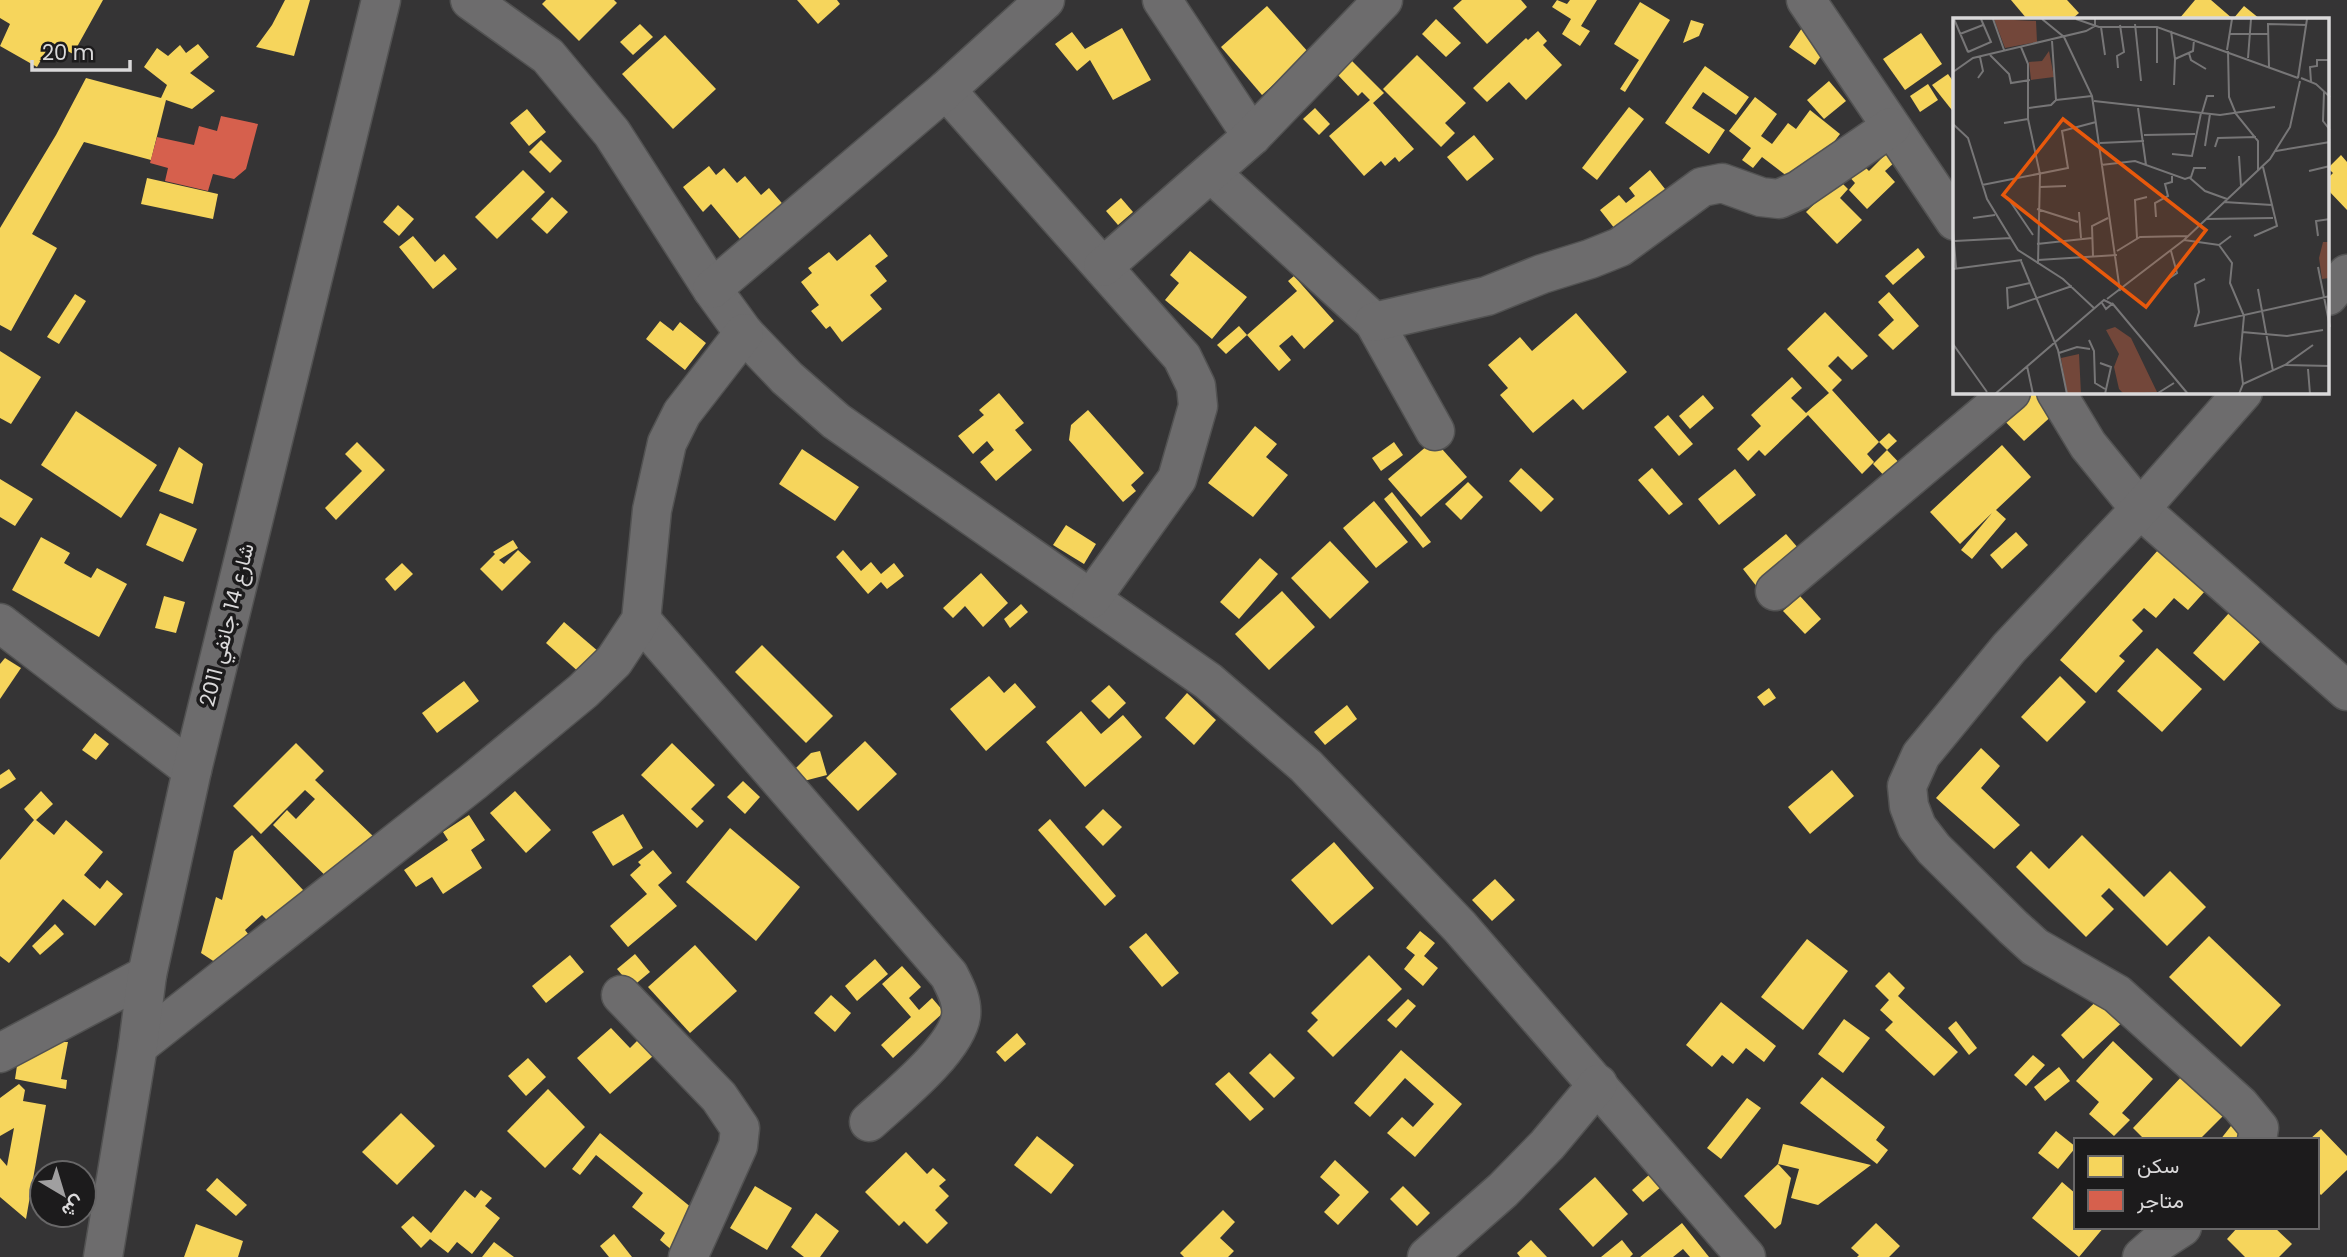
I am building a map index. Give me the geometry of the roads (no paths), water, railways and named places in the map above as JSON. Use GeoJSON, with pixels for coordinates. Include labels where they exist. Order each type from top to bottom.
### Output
{"type":"FeatureCollection","features":[{"type":"Feature","properties":{"kind":"street","name":"شارع 14 جانفي 2011"},"geometry":{"type":"LineString","coordinates":[[103,1257],[147,975],[191,770],[382,0]]}},
{"type":"Feature","properties":{"kind":"street"},"geometry":{"type":"LineString","coordinates":[[470,0],[548,56],[612,133],[712,289],[744,333],[787,377],[836,421],[1208,681],[1306,766],[1460,927],[1746,1257]]}},
{"type":"Feature","properties":{"kind":"street"},"geometry":{"type":"LineString","coordinates":[[712,289],[946,89],[1045,0]]}},
{"type":"Feature","properties":{"kind":"street"},"geometry":{"type":"LineString","coordinates":[[1162,0],[1252,136]]}},
{"type":"Feature","properties":{"kind":"street"},"geometry":{"type":"LineString","coordinates":[[1102,267],[1212,174],[1252,136],[1383,0]]}},
{"type":"Feature","properties":{"kind":"street"},"geometry":{"type":"LineString","coordinates":[[1806,0],[1953,218]]}},
{"type":"Feature","properties":{"kind":"street"},"geometry":{"type":"LineString","coordinates":[[946,89],[1182,357],[1196,386],[1198,406],[1177,479],[1091,599]]}},
{"type":"Feature","properties":{"kind":"street"},"geometry":{"type":"LineString","coordinates":[[1374,322],[1487,296],[1620,247],[1702,187],[1722,183],[1761,197],[1779,199],[1799,190],[1891,127]]}},
{"type":"Feature","properties":{"kind":"street"},"geometry":{"type":"LineString","coordinates":[[1212,174],[1374,322],[1435,430]]}},
{"type":"Feature","properties":{"kind":"street"},"geometry":{"type":"LineString","coordinates":[[2330,294],[2347,274]]}},
{"type":"Feature","properties":{"kind":"street"},"geometry":{"type":"LineString","coordinates":[[138,1046],[473,782],[583,691],[614,661],[641,620],[652,510],[667,443],[682,413],[744,333]]}},
{"type":"Feature","properties":{"kind":"street"},"geometry":{"type":"LineString","coordinates":[[1775,591],[2009,394]]}},
{"type":"Feature","properties":{"kind":"street"},"geometry":{"type":"LineString","coordinates":[[2057,394],[2088,445],[2140,509],[2347,691]]}},
{"type":"Feature","properties":{"kind":"street"},"geometry":{"type":"LineString","coordinates":[[2241,394],[2140,509],[2009,648],[1921,755],[1907,786],[1909,806],[1917,827],[1934,849],[2035,947],[2117,994],[2240,1105],[2259,1128],[2257,1138]]}},
{"type":"Feature","properties":{"kind":"street"},"geometry":{"type":"LineString","coordinates":[[641,620],[949,975],[959,996],[961,1016],[953,1038],[940,1055],[869,1122]]}},
{"type":"Feature","properties":{"kind":"street"},"geometry":{"type":"LineString","coordinates":[[0,623],[191,770]]}},
{"type":"Feature","properties":{"kind":"street"},"geometry":{"type":"LineString","coordinates":[[0,1053],[147,975]]}},
{"type":"Feature","properties":{"kind":"street"},"geometry":{"type":"LineString","coordinates":[[621,995],[719,1097],[740,1128],[738,1146],[688,1257]]}},
{"type":"Feature","properties":{"kind":"street"},"geometry":{"type":"LineString","coordinates":[[1427,1257],[1503,1190],[1547,1145],[1598,1084]]}},
{"type":"Feature","properties":{"kind":"street"},"geometry":{"type":"LineString","coordinates":[[2143,1257],[2179,1229]]}}]}
